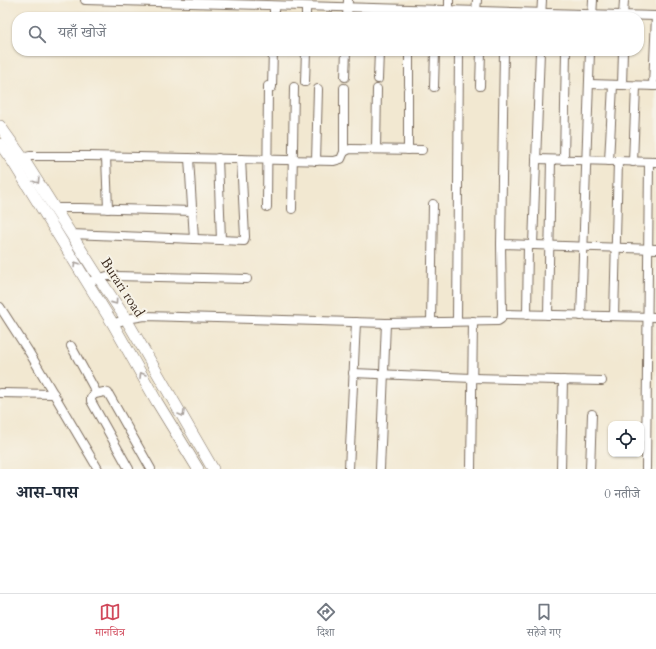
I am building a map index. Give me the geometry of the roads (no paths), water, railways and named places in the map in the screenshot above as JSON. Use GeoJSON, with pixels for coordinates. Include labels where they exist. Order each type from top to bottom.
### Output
{"type":"FeatureCollection","features":[{"type":"Feature","properties":{"kind":"main road","name":"Burari road"},"geometry":{"type":"LineString","coordinates":[[0,126],[157,402],[198,469]]}},
{"type":"Feature","properties":{"kind":"main road","name":"Burari road"},"geometry":{"type":"LineString","coordinates":[[0,144],[18,160],[54,208],[126,319],[213,469]]}},
{"type":"Feature","properties":{"kind":"street"},"geometry":{"type":"LineString","coordinates":[[85,0],[194,1],[306,7],[348,4],[376,12]]}},
{"type":"Feature","properties":{"kind":"street"},"geometry":{"type":"LineString","coordinates":[[449,0],[449,10]]}},
{"type":"Feature","properties":{"kind":"street"},"geometry":{"type":"LineString","coordinates":[[477,0],[480,12]]}},
{"type":"Feature","properties":{"kind":"street"},"geometry":{"type":"LineString","coordinates":[[541,12],[542,0]]}},
{"type":"Feature","properties":{"kind":"street"},"geometry":{"type":"LineString","coordinates":[[592,12],[593,0]]}},
{"type":"Feature","properties":{"kind":"street"},"geometry":{"type":"LineString","coordinates":[[623,12],[624,0]]}},
{"type":"Feature","properties":{"kind":"street"},"geometry":{"type":"LineString","coordinates":[[274,6],[274,12]]}},
{"type":"Feature","properties":{"kind":"street"},"geometry":{"type":"LineString","coordinates":[[306,7],[306,12]]}},
{"type":"Feature","properties":{"kind":"street"},"geometry":{"type":"LineString","coordinates":[[442,12],[449,10],[454,12]]}},
{"type":"Feature","properties":{"kind":"street"},"geometry":{"type":"LineString","coordinates":[[589,84],[654,86],[656,16],[644,16]]}},
{"type":"Feature","properties":{"kind":"street"},"geometry":{"type":"LineString","coordinates":[[267,207],[268,86],[272,87],[273,56]]}},
{"type":"Feature","properties":{"kind":"street"},"geometry":{"type":"LineString","coordinates":[[305,82],[306,56]]}},
{"type":"Feature","properties":{"kind":"street"},"geometry":{"type":"LineString","coordinates":[[345,77],[346,56]]}},
{"type":"Feature","properties":{"kind":"street"},"geometry":{"type":"LineString","coordinates":[[378,79],[379,56]]}},
{"type":"Feature","properties":{"kind":"street"},"geometry":{"type":"LineString","coordinates":[[408,150],[410,56]]}},
{"type":"Feature","properties":{"kind":"street"},"geometry":{"type":"LineString","coordinates":[[434,87],[435,56]]}},
{"type":"Feature","properties":{"kind":"street"},"geometry":{"type":"LineString","coordinates":[[457,321],[459,56]]}},
{"type":"Feature","properties":{"kind":"street"},"geometry":{"type":"LineString","coordinates":[[480,86],[481,56]]}},
{"type":"Feature","properties":{"kind":"street"},"geometry":{"type":"LineString","coordinates":[[113,324],[126,319],[145,316],[386,323],[498,321],[501,319],[504,56]]}},
{"type":"Feature","properties":{"kind":"street"},"geometry":{"type":"LineString","coordinates":[[527,315],[536,159],[540,56]]}},
{"type":"Feature","properties":{"kind":"street"},"geometry":{"type":"LineString","coordinates":[[564,160],[566,56]]}},
{"type":"Feature","properties":{"kind":"street"},"geometry":{"type":"LineString","coordinates":[[581,316],[590,56]]}},
{"type":"Feature","properties":{"kind":"street"},"geometry":{"type":"LineString","coordinates":[[622,85],[623,56]]}},
{"type":"Feature","properties":{"kind":"street"},"geometry":{"type":"LineString","coordinates":[[613,85],[616,248],[614,316]]}},
{"type":"Feature","properties":{"kind":"street"},"geometry":{"type":"LineString","coordinates":[[633,162],[636,86]]}},
{"type":"Feature","properties":{"kind":"street"},"geometry":{"type":"LineString","coordinates":[[292,208],[294,87]]}},
{"type":"Feature","properties":{"kind":"street"},"geometry":{"type":"LineString","coordinates":[[18,160],[37,156],[338,161],[341,159],[344,152],[344,88]]}},
{"type":"Feature","properties":{"kind":"street"},"geometry":{"type":"LineString","coordinates":[[316,161],[318,89]]}},
{"type":"Feature","properties":{"kind":"street"},"geometry":{"type":"LineString","coordinates":[[376,149],[377,89]]}},
{"type":"Feature","properties":{"kind":"street"},"geometry":{"type":"LineString","coordinates":[[344,152],[350,149],[422,150]]}},
{"type":"Feature","properties":{"kind":"street"},"geometry":{"type":"LineString","coordinates":[[106,157],[108,209]]}},
{"type":"Feature","properties":{"kind":"street"},"geometry":{"type":"LineString","coordinates":[[190,158],[194,239]]}},
{"type":"Feature","properties":{"kind":"street"},"geometry":{"type":"LineString","coordinates":[[218,158],[221,240]]}},
{"type":"Feature","properties":{"kind":"street"},"geometry":{"type":"LineString","coordinates":[[71,234],[244,241],[241,159]]}},
{"type":"Feature","properties":{"kind":"street"},"geometry":{"type":"LineString","coordinates":[[536,159],[653,162],[652,317],[646,469]]}},
{"type":"Feature","properties":{"kind":"street"},"geometry":{"type":"LineString","coordinates":[[548,315],[552,160]]}},
{"type":"Feature","properties":{"kind":"street"},"geometry":{"type":"LineString","coordinates":[[431,322],[433,204]]}},
{"type":"Feature","properties":{"kind":"street"},"geometry":{"type":"LineString","coordinates":[[54,208],[193,211]]}},
{"type":"Feature","properties":{"kind":"street"},"geometry":{"type":"LineString","coordinates":[[501,244],[652,249]]}},
{"type":"Feature","properties":{"kind":"street"},"geometry":{"type":"LineString","coordinates":[[88,282],[98,278],[115,276],[247,279]]}},
{"type":"Feature","properties":{"kind":"street"},"geometry":{"type":"LineString","coordinates":[[0,307],[98,469]]}},
{"type":"Feature","properties":{"kind":"street"},"geometry":{"type":"LineString","coordinates":[[502,314],[652,317]]}},
{"type":"Feature","properties":{"kind":"street"},"geometry":{"type":"LineString","coordinates":[[471,469],[473,321]]}},
{"type":"Feature","properties":{"kind":"street"},"geometry":{"type":"LineString","coordinates":[[349,469],[356,322]]}},
{"type":"Feature","properties":{"kind":"street"},"geometry":{"type":"LineString","coordinates":[[380,469],[386,323]]}},
{"type":"Feature","properties":{"kind":"street"},"geometry":{"type":"LineString","coordinates":[[71,346],[95,389],[95,394]]}},
{"type":"Feature","properties":{"kind":"street"},"geometry":{"type":"LineString","coordinates":[[354,373],[602,381]]}},
{"type":"Feature","properties":{"kind":"street"},"geometry":{"type":"LineString","coordinates":[[561,469],[563,380]]}},
{"type":"Feature","properties":{"kind":"street"},"geometry":{"type":"LineString","coordinates":[[129,469],[91,401],[91,398],[95,394],[104,392],[108,393],[151,469]]}},
{"type":"Feature","properties":{"kind":"street"},"geometry":{"type":"LineString","coordinates":[[0,393],[54,394]]}},
{"type":"Feature","properties":{"kind":"street"},"geometry":{"type":"LineString","coordinates":[[590,469],[592,414]]}}]}
